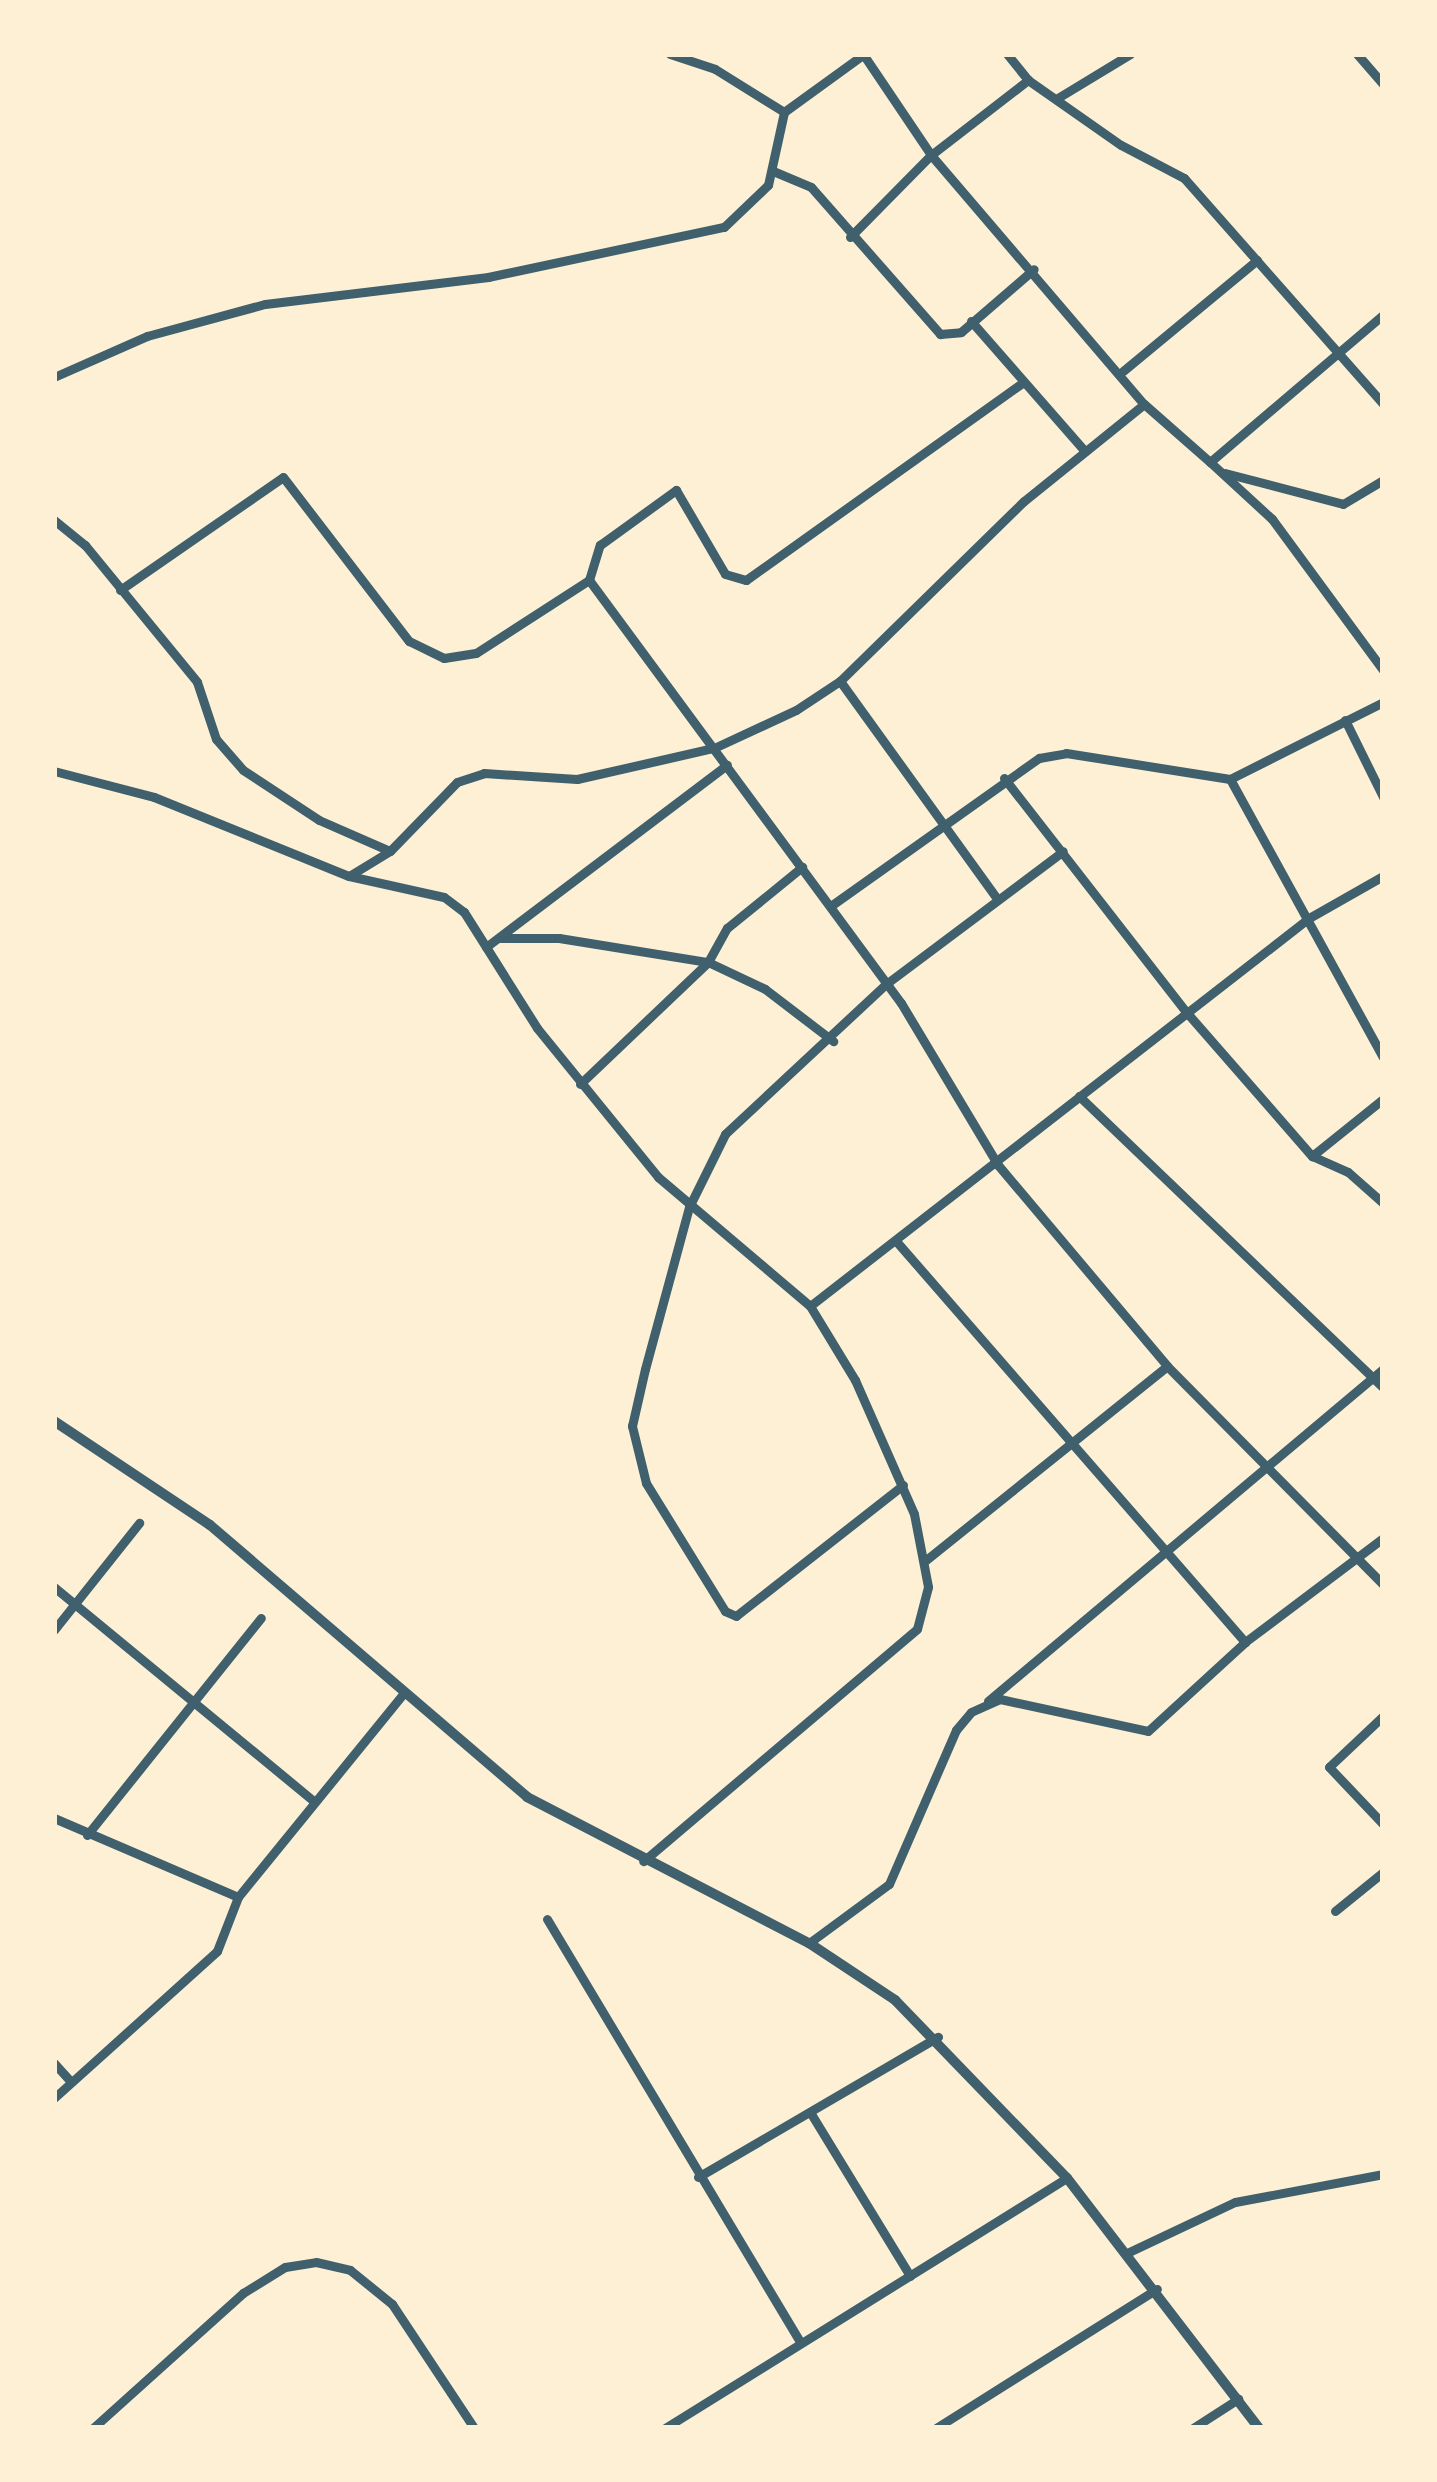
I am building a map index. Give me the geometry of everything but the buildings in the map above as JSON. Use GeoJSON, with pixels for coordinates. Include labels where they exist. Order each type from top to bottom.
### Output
{"type":"FeatureCollection","features":[{"type":"Feature","properties":{"kind":"street"},"geometry":{"type":"LineString","coordinates":[[670,54],[715,68],[784,112]]}},
{"type":"Feature","properties":{"kind":"street"},"geometry":{"type":"LineString","coordinates":[[54,376],[146,337],[265,304],[488,278],[706,232],[753,206],[773,171],[784,112],[864,54],[931,155],[1123,371],[1144,404],[1272,518],[1383,670]]}},
{"type":"Feature","properties":{"kind":"street"},"geometry":{"type":"LineString","coordinates":[[1007,54],[1028,80],[1184,178],[1383,404]]}},
{"type":"Feature","properties":{"kind":"street"},"geometry":{"type":"LineString","coordinates":[[1056,99],[1130,54]]}},
{"type":"Feature","properties":{"kind":"street"},"geometry":{"type":"LineString","coordinates":[[1357,54],[1383,84]]}},
{"type":"Feature","properties":{"kind":"street"},"geometry":{"type":"LineString","coordinates":[[850,237],[931,155],[1028,80]]}},
{"type":"Feature","properties":{"kind":"street"},"geometry":{"type":"LineString","coordinates":[[773,171],[803,180],[927,325],[940,334],[971,321],[1034,269]]}},
{"type":"Feature","properties":{"kind":"street"},"geometry":{"type":"LineString","coordinates":[[1123,371],[1257,260]]}},
{"type":"Feature","properties":{"kind":"street"},"geometry":{"type":"LineString","coordinates":[[1210,462],[1335,350],[1383,315]]}},
{"type":"Feature","properties":{"kind":"street"},"geometry":{"type":"LineString","coordinates":[[971,321],[1085,451]]}},
{"type":"Feature","properties":{"kind":"street"},"geometry":{"type":"LineString","coordinates":[[119,590],[283,477],[409,641],[444,658],[476,653],[590,580],[599,545],[676,490],[725,574],[746,580],[1024,382]]}},
{"type":"Feature","properties":{"kind":"street"},"geometry":{"type":"LineString","coordinates":[[349,876],[390,851],[470,777],[577,779],[755,734],[840,680],[1085,451],[1144,404]]}},
{"type":"Feature","properties":{"kind":"street"},"geometry":{"type":"LineString","coordinates":[[1221,472],[1342,504],[1383,480]]}},
{"type":"Feature","properties":{"kind":"street"},"geometry":{"type":"LineString","coordinates":[[54,520],[197,682],[216,739],[243,770],[320,820],[390,851]]}},
{"type":"Feature","properties":{"kind":"street"},"geometry":{"type":"LineString","coordinates":[[590,580],[832,905],[998,1165],[1167,1366],[1383,1584]]}},
{"type":"Feature","properties":{"kind":"street"},"geometry":{"type":"LineString","coordinates":[[840,680],[995,896]]}},
{"type":"Feature","properties":{"kind":"street"},"geometry":{"type":"LineString","coordinates":[[832,905],[1004,778],[1066,753],[1230,779],[1383,702]]}},
{"type":"Feature","properties":{"kind":"street"},"geometry":{"type":"LineString","coordinates":[[1345,720],[1383,797]]}},
{"type":"Feature","properties":{"kind":"street"},"geometry":{"type":"LineString","coordinates":[[486,947],[728,765]]}},
{"type":"Feature","properties":{"kind":"street"},"geometry":{"type":"LineString","coordinates":[[54,771],[154,796],[349,876],[444,897],[486,947],[580,1084],[689,1207],[810,1306],[856,1380],[903,1485],[926,1560],[923,1617],[905,1644],[642,1862]]}},
{"type":"Feature","properties":{"kind":"street"},"geometry":{"type":"LineString","coordinates":[[1004,778],[1188,1014],[1312,1156],[1348,1172],[1383,1203]]}},
{"type":"Feature","properties":{"kind":"street"},"geometry":{"type":"LineString","coordinates":[[1230,779],[1383,1057]]}},
{"type":"Feature","properties":{"kind":"street"},"geometry":{"type":"LineString","coordinates":[[903,1485],[756,1607],[736,1616],[725,1610],[646,1483],[632,1426],[689,1207],[725,1134],[833,1041],[886,984],[995,896],[1063,850]]}},
{"type":"Feature","properties":{"kind":"street"},"geometry":{"type":"LineString","coordinates":[[580,1084],[708,962],[727,928],[802,867]]}},
{"type":"Feature","properties":{"kind":"street"},"geometry":{"type":"LineString","coordinates":[[810,1306],[998,1165],[1079,1096],[1309,919],[1383,876]]}},
{"type":"Feature","properties":{"kind":"street"},"geometry":{"type":"LineString","coordinates":[[499,938],[559,938],[708,962],[766,989],[833,1041]]}},
{"type":"Feature","properties":{"kind":"street"},"geometry":{"type":"LineString","coordinates":[[1079,1096],[1383,1388]]}},
{"type":"Feature","properties":{"kind":"street"},"geometry":{"type":"LineString","coordinates":[[1312,1156],[1383,1100]]}},
{"type":"Feature","properties":{"kind":"street"},"geometry":{"type":"LineString","coordinates":[[896,1241],[1245,1642]]}},
{"type":"Feature","properties":{"kind":"street"},"geometry":{"type":"LineString","coordinates":[[926,1560],[1074,1446],[1167,1366]]}},
{"type":"Feature","properties":{"kind":"street"},"geometry":{"type":"LineString","coordinates":[[809,1943],[889,1884],[956,1730],[1162,1547],[1383,1369]]}},
{"type":"Feature","properties":{"kind":"street"},"geometry":{"type":"LineString","coordinates":[[54,1421],[210,1525],[402,1695],[527,1797],[642,1862],[809,1943],[938,2037],[1129,2252],[1259,2428]]}},
{"type":"Feature","properties":{"kind":"street"},"geometry":{"type":"LineString","coordinates":[[54,1630],[140,1523]]}},
{"type":"Feature","properties":{"kind":"street"},"geometry":{"type":"LineString","coordinates":[[985,1703],[1000,1699],[1138,1734],[1245,1642],[1383,1538]]}},
{"type":"Feature","properties":{"kind":"street"},"geometry":{"type":"LineString","coordinates":[[54,1587],[314,1801]]}},
{"type":"Feature","properties":{"kind":"street"},"geometry":{"type":"LineString","coordinates":[[87,1834],[261,1618]]}},
{"type":"Feature","properties":{"kind":"street"},"geometry":{"type":"LineString","coordinates":[[54,2098],[218,1952],[238,1897],[402,1695]]}},
{"type":"Feature","properties":{"kind":"street"},"geometry":{"type":"LineString","coordinates":[[1383,1716],[1329,1767],[1383,1824]]}},
{"type":"Feature","properties":{"kind":"street"},"geometry":{"type":"LineString","coordinates":[[54,1818],[238,1897]]}},
{"type":"Feature","properties":{"kind":"street"},"geometry":{"type":"LineString","coordinates":[[1336,1911],[1383,1872]]}},
{"type":"Feature","properties":{"kind":"street"},"geometry":{"type":"LineString","coordinates":[[547,1918],[801,2343]]}},
{"type":"Feature","properties":{"kind":"street"},"geometry":{"type":"LineString","coordinates":[[698,2177],[938,2037]]}},
{"type":"Feature","properties":{"kind":"street"},"geometry":{"type":"LineString","coordinates":[[54,2063],[71,2083]]}},
{"type":"Feature","properties":{"kind":"street"},"geometry":{"type":"LineString","coordinates":[[810,2112],[910,2276]]}},
{"type":"Feature","properties":{"kind":"street"},"geometry":{"type":"LineString","coordinates":[[1129,2252],[1235,2202],[1383,2174]]}},
{"type":"Feature","properties":{"kind":"street"},"geometry":{"type":"LineString","coordinates":[[665,2428],[1067,2178]]}},
{"type":"Feature","properties":{"kind":"street"},"geometry":{"type":"LineString","coordinates":[[93,2428],[243,2294],[285,2267],[316,2262],[350,2270],[392,2304],[475,2428]]}},
{"type":"Feature","properties":{"kind":"street"},"geometry":{"type":"LineString","coordinates":[[937,2428],[1156,2289]]}},
{"type":"Feature","properties":{"kind":"street"},"geometry":{"type":"LineString","coordinates":[[1193,2428],[1238,2399]]}}]}
